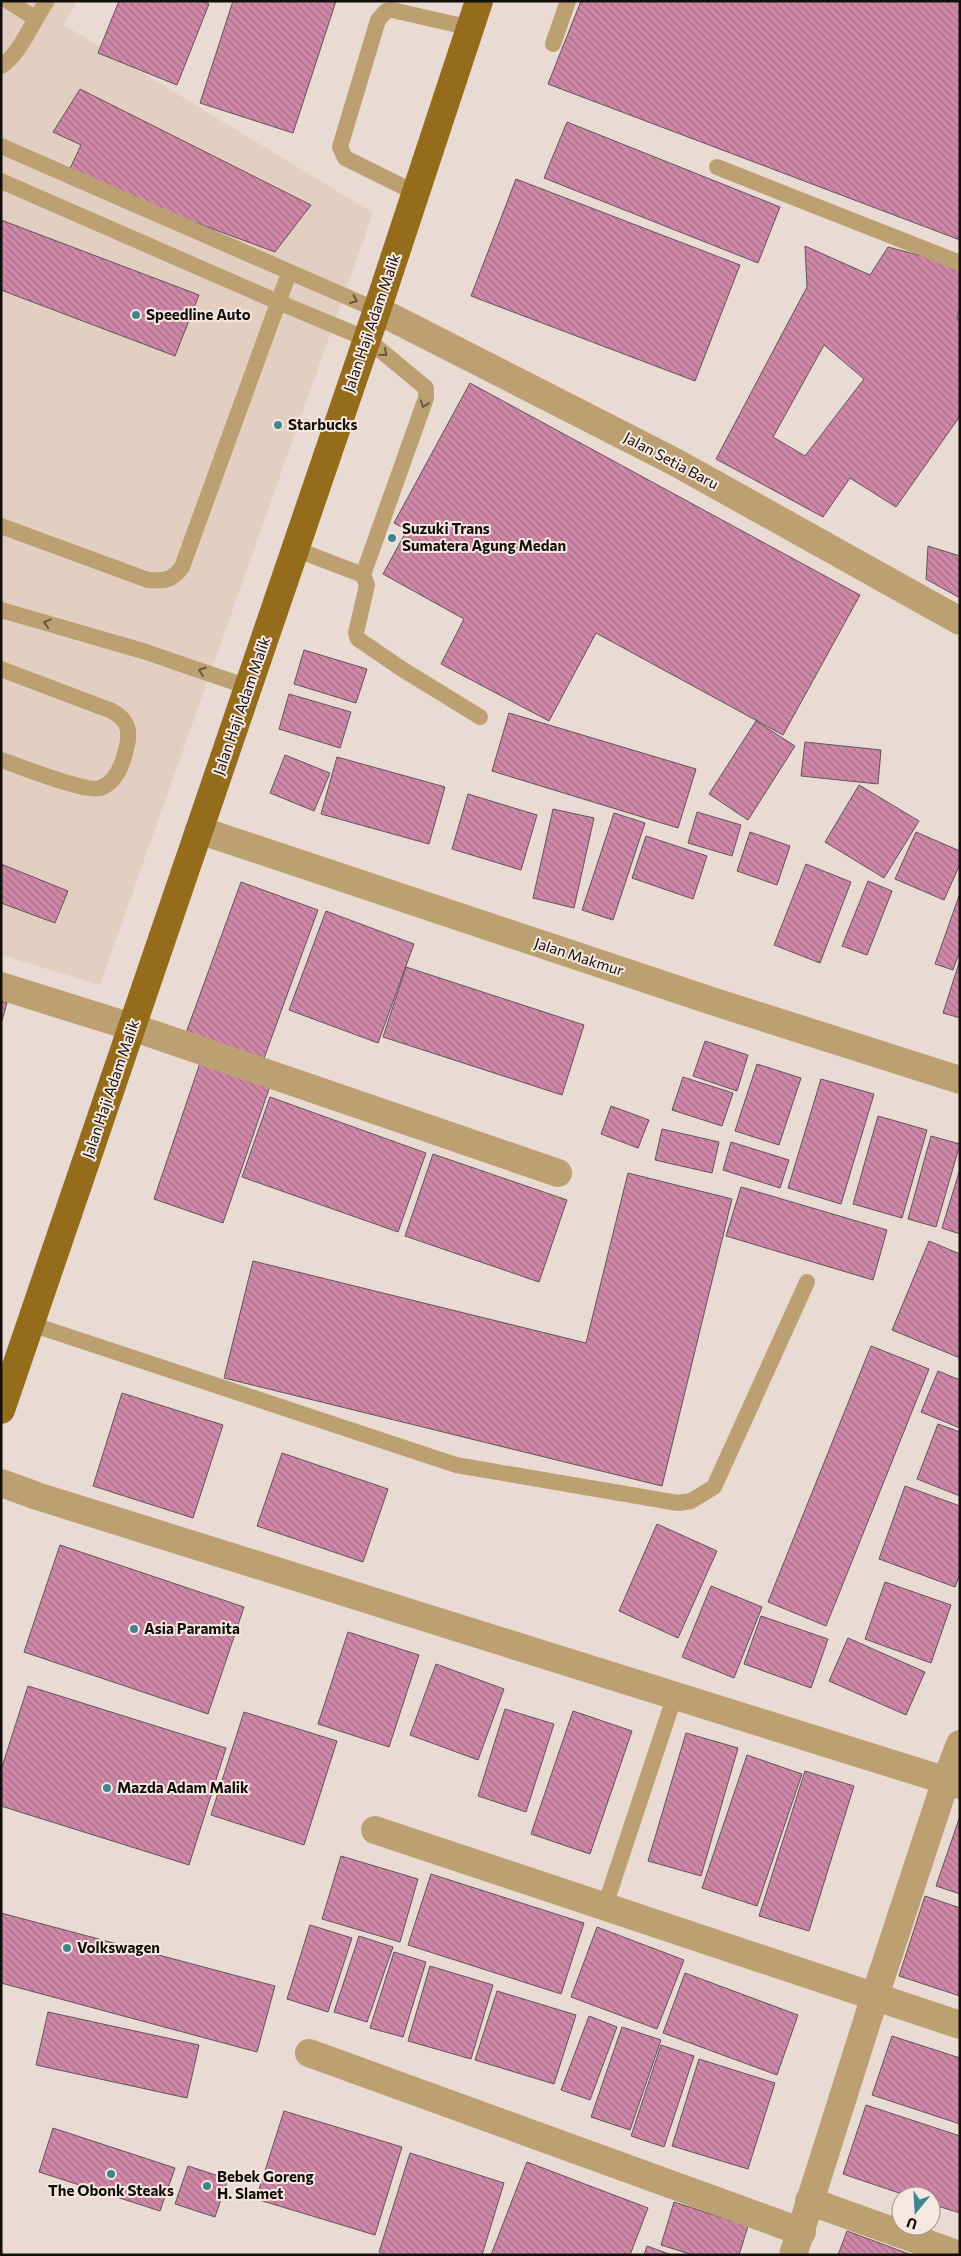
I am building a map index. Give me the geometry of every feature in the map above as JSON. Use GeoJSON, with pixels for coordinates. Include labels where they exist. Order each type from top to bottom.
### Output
{"type":"FeatureCollection","features":[{"type":"Feature","properties":{"kind":"main road","name":"Jalan Haji Adam Malik"},"geometry":{"type":"LineString","coordinates":[[1,1410],[377,310],[479,1]]}},
{"type":"Feature","properties":{"kind":"street","name":"Jalan Setia Baru"},"geometry":{"type":"LineString","coordinates":[[377,310],[675,462],[960,621]]}},
{"type":"Feature","properties":{"kind":"street","name":"Jalan Makmur"},"geometry":{"type":"LineString","coordinates":[[199,830],[715,1002],[960,1080]]}},
{"type":"Feature","properties":{"kind":"street"},"geometry":{"type":"LineString","coordinates":[[1,986],[132,1027],[558,1173]]}},
{"type":"Feature","properties":{"kind":"street"},"geometry":{"type":"LineString","coordinates":[[1,1483],[56,1502],[953,1782]]}},
{"type":"Feature","properties":{"kind":"street"},"geometry":{"type":"LineString","coordinates":[[309,2054],[798,2243],[809,2202],[875,1996],[953,1782],[960,1744]]}},
{"type":"Feature","properties":{"kind":"street"},"geometry":{"type":"LineString","coordinates":[[375,1830],[960,2025]]}},
{"type":"Feature","properties":{"kind":"street"},"geometry":{"type":"LineString","coordinates":[[809,2202],[959,2255]]}},
{"type":"Feature","properties":{"kind":"lane"},"geometry":{"type":"LineString","coordinates":[[8,1],[35,18]]}},
{"type":"Feature","properties":{"kind":"lane"},"geometry":{"type":"LineString","coordinates":[[1,66],[10,60],[47,1]]}},
{"type":"Feature","properties":{"kind":"lane"},"geometry":{"type":"LineString","coordinates":[[553,44],[568,1]]}},
{"type":"Feature","properties":{"kind":"lane"},"geometry":{"type":"LineString","coordinates":[[416,193],[345,158],[340,147],[378,20],[386,11],[392,10],[470,28]]}},
{"type":"Feature","properties":{"kind":"lane"},"geometry":{"type":"LineString","coordinates":[[1,146],[288,273],[377,310]]}},
{"type":"Feature","properties":{"kind":"lane"},"geometry":{"type":"LineString","coordinates":[[717,167],[960,264]]}},
{"type":"Feature","properties":{"kind":"lane"},"geometry":{"type":"LineString","coordinates":[[1,181],[278,302],[367,338],[426,388],[427,393],[363,575]]}},
{"type":"Feature","properties":{"kind":"lane"},"geometry":{"type":"LineString","coordinates":[[1,526],[148,580],[165,581],[175,577],[182,568],[288,273]]}},
{"type":"Feature","properties":{"kind":"lane"},"geometry":{"type":"LineString","coordinates":[[295,549],[363,575],[368,585],[356,633],[358,638],[396,665],[480,717]]}},
{"type":"Feature","properties":{"kind":"lane"},"geometry":{"type":"LineString","coordinates":[[1,610],[143,651],[248,687]]}},
{"type":"Feature","properties":{"kind":"lane"},"geometry":{"type":"LineString","coordinates":[[1,669],[112,711],[122,717],[128,725],[129,737],[124,759],[114,777],[108,784],[98,789],[83,787],[1,760]]}},
{"type":"Feature","properties":{"kind":"lane"},"geometry":{"type":"LineString","coordinates":[[31,1324],[456,1465],[678,1503],[691,1501],[714,1487],[807,1282]]}},
{"type":"Feature","properties":{"kind":"lane"},"geometry":{"type":"LineString","coordinates":[[605,1906],[675,1695]]}},
{"type":"Feature","properties":{"kind":"shaded area"},"geometry":{"type":"Polygon","coordinates":[[[1,1],[77,1],[64,25],[373,213],[100,985],[1,955],[1,1]]]}},
{"type":"Feature","properties":{"kind":"building"},"geometry":{"type":"Polygon","coordinates":[[[119,1],[201,1],[209,4],[177,85],[98,53],[119,1]]]}},
{"type":"Feature","properties":{"kind":"building"},"geometry":{"type":"Polygon","coordinates":[[[233,1],[336,1],[293,133],[200,103],[233,1]]]}},
{"type":"Feature","properties":{"kind":"building"},"geometry":{"type":"Polygon","coordinates":[[[581,1],[960,1],[960,240],[548,84],[581,1]]]}},
{"type":"Feature","properties":{"kind":"building"},"geometry":{"type":"Polygon","coordinates":[[[80,89],[311,205],[275,252],[67,175],[81,145],[53,132],[80,89]]]}},
{"type":"Feature","properties":{"kind":"building"},"geometry":{"type":"Polygon","coordinates":[[[567,122],[780,207],[758,263],[544,178],[567,122]]]}},
{"type":"Feature","properties":{"kind":"building"},"geometry":{"type":"Polygon","coordinates":[[[516,179],[740,265],[695,381],[471,296],[516,179]]]}},
{"type":"Feature","properties":{"kind":"building"},"geometry":{"type":"Polygon","coordinates":[[[1,220],[199,295],[175,356],[1,290],[1,220]]]}},
{"type":"Feature","properties":{"kind":"building"},"geometry":{"type":"Polygon","coordinates":[[[805,246],[870,275],[888,247],[960,266],[960,306],[957,319],[960,319],[960,416],[896,507],[850,478],[823,517],[716,459],[807,287],[805,246]],[[824,345],[773,437],[805,456],[864,379],[824,345]]]}},
{"type":"Feature","properties":{"kind":"building"},"geometry":{"type":"Polygon","coordinates":[[[470,383],[860,595],[783,735],[596,633],[549,721],[441,664],[464,619],[383,574],[407,530],[394,523],[470,383]]]}},
{"type":"Feature","properties":{"kind":"building"},"geometry":{"type":"Polygon","coordinates":[[[928,546],[960,556],[960,598],[926,579],[928,546]]]}},
{"type":"Feature","properties":{"kind":"building"},"geometry":{"type":"Polygon","coordinates":[[[304,650],[367,669],[356,703],[294,684],[304,650]]]}},
{"type":"Feature","properties":{"kind":"building"},"geometry":{"type":"Polygon","coordinates":[[[289,694],[351,712],[340,748],[279,729],[289,694]]]}},
{"type":"Feature","properties":{"kind":"building"},"geometry":{"type":"Polygon","coordinates":[[[509,713],[696,769],[678,828],[492,771],[509,713]]]}},
{"type":"Feature","properties":{"kind":"building"},"geometry":{"type":"Polygon","coordinates":[[[756,721],[795,746],[748,820],[709,794],[756,721]]]}},
{"type":"Feature","properties":{"kind":"building"},"geometry":{"type":"Polygon","coordinates":[[[805,742],[881,750],[878,784],[801,776],[805,742]]]}},
{"type":"Feature","properties":{"kind":"building"},"geometry":{"type":"Polygon","coordinates":[[[285,755],[330,773],[314,811],[270,793],[285,755]]]}},
{"type":"Feature","properties":{"kind":"building"},"geometry":{"type":"Polygon","coordinates":[[[337,757],[445,787],[429,844],[321,814],[337,757]]]}},
{"type":"Feature","properties":{"kind":"building"},"geometry":{"type":"Polygon","coordinates":[[[859,785],[919,821],[884,878],[825,842],[859,785]]]}},
{"type":"Feature","properties":{"kind":"building"},"geometry":{"type":"Polygon","coordinates":[[[468,794],[537,815],[521,870],[452,849],[468,794]]]}},
{"type":"Feature","properties":{"kind":"building"},"geometry":{"type":"Polygon","coordinates":[[[553,809],[594,818],[574,908],[533,898],[553,809]]]}},
{"type":"Feature","properties":{"kind":"building"},"geometry":{"type":"Polygon","coordinates":[[[697,812],[741,825],[732,856],[688,843],[697,812]]]}},
{"type":"Feature","properties":{"kind":"building"},"geometry":{"type":"Polygon","coordinates":[[[614,813],[645,823],[613,920],[582,910],[614,813]]]}},
{"type":"Feature","properties":{"kind":"building"},"geometry":{"type":"Polygon","coordinates":[[[750,832],[790,846],[777,885],[737,871],[750,832]]]}},
{"type":"Feature","properties":{"kind":"building"},"geometry":{"type":"Polygon","coordinates":[[[916,832],[960,851],[960,864],[944,900],[895,879],[916,832]]]}},
{"type":"Feature","properties":{"kind":"building"},"geometry":{"type":"Polygon","coordinates":[[[646,836],[707,856],[693,899],[632,878],[646,836]]]}},
{"type":"Feature","properties":{"kind":"building"},"geometry":{"type":"Polygon","coordinates":[[[1,864],[68,891],[55,923],[1,903],[1,864]]]}},
{"type":"Feature","properties":{"kind":"building"},"geometry":{"type":"Polygon","coordinates":[[[806,864],[851,882],[820,963],[774,945],[806,864]]]}},
{"type":"Feature","properties":{"kind":"building"},"geometry":{"type":"Polygon","coordinates":[[[868,881],[892,891],[867,955],[842,946],[868,881]]]}},
{"type":"Feature","properties":{"kind":"building"},"geometry":{"type":"Polygon","coordinates":[[[241,882],[318,910],[263,1061],[186,1033],[241,882]]]}},
{"type":"Feature","properties":{"kind":"building"},"geometry":{"type":"Polygon","coordinates":[[[960,893],[960,951],[953,970],[935,964],[960,893]]]}},
{"type":"Feature","properties":{"kind":"building"},"geometry":{"type":"Polygon","coordinates":[[[326,911],[414,944],[378,1043],[289,1010],[326,911]]]}},
{"type":"Feature","properties":{"kind":"building"},"geometry":{"type":"Polygon","coordinates":[[[960,960],[960,1018],[943,1013],[960,960]]]}},
{"type":"Feature","properties":{"kind":"building"},"geometry":{"type":"Polygon","coordinates":[[[406,967],[584,1025],[562,1095],[383,1037],[406,967]]]}},
{"type":"Feature","properties":{"kind":"building"},"geometry":{"type":"Polygon","coordinates":[[[1,1001],[7,1003],[1,1024],[1,1001]]]}},
{"type":"Feature","properties":{"kind":"building"},"geometry":{"type":"Polygon","coordinates":[[[705,1041],[748,1055],[737,1091],[693,1076],[705,1041]]]}},
{"type":"Feature","properties":{"kind":"building"},"geometry":{"type":"Polygon","coordinates":[[[200,1063],[270,1086],[223,1223],[154,1199],[200,1063]]]}},
{"type":"Feature","properties":{"kind":"building"},"geometry":{"type":"Polygon","coordinates":[[[757,1064],[801,1078],[779,1145],[735,1131],[757,1064]]]}},
{"type":"Feature","properties":{"kind":"building"},"geometry":{"type":"Polygon","coordinates":[[[683,1077],[733,1093],[722,1126],[672,1110],[683,1077]]]}},
{"type":"Feature","properties":{"kind":"building"},"geometry":{"type":"Polygon","coordinates":[[[821,1079],[874,1094],[841,1204],[788,1188],[821,1079]]]}},
{"type":"Feature","properties":{"kind":"building"},"geometry":{"type":"Polygon","coordinates":[[[270,1097],[426,1153],[398,1232],[242,1177],[270,1097]]]}},
{"type":"Feature","properties":{"kind":"building"},"geometry":{"type":"Polygon","coordinates":[[[611,1106],[649,1120],[638,1148],[601,1134],[611,1106]]]}},
{"type":"Feature","properties":{"kind":"building"},"geometry":{"type":"Polygon","coordinates":[[[878,1116],[927,1130],[902,1218],[853,1204],[878,1116]]]}},
{"type":"Feature","properties":{"kind":"building"},"geometry":{"type":"Polygon","coordinates":[[[662,1129],[719,1142],[712,1173],[655,1160],[662,1129]]]}},
{"type":"Feature","properties":{"kind":"building"},"geometry":{"type":"Polygon","coordinates":[[[931,1136],[960,1144],[936,1227],[908,1219],[931,1136]]]}},
{"type":"Feature","properties":{"kind":"building"},"geometry":{"type":"Polygon","coordinates":[[[731,1142],[789,1160],[780,1188],[723,1170],[731,1142]]]}},
{"type":"Feature","properties":{"kind":"building"},"geometry":{"type":"Polygon","coordinates":[[[433,1154],[567,1200],[539,1282],[405,1236],[433,1154]]]}},
{"type":"Feature","properties":{"kind":"building"},"geometry":{"type":"Polygon","coordinates":[[[960,1169],[960,1234],[942,1228],[960,1169]]]}},
{"type":"Feature","properties":{"kind":"building"},"geometry":{"type":"Polygon","coordinates":[[[628,1173],[732,1199],[662,1486],[224,1378],[253,1261],[586,1343],[628,1173]]]}},
{"type":"Feature","properties":{"kind":"building"},"geometry":{"type":"Polygon","coordinates":[[[741,1187],[887,1230],[873,1280],[726,1236],[741,1187]]]}},
{"type":"Feature","properties":{"kind":"building"},"geometry":{"type":"Polygon","coordinates":[[[929,1241],[960,1254],[960,1358],[892,1330],[929,1241]]]}},
{"type":"Feature","properties":{"kind":"building"},"geometry":{"type":"Polygon","coordinates":[[[871,1346],[929,1369],[826,1626],[768,1602],[871,1346]]]}},
{"type":"Feature","properties":{"kind":"building"},"geometry":{"type":"Polygon","coordinates":[[[938,1371],[960,1380],[960,1428],[921,1412],[938,1371]]]}},
{"type":"Feature","properties":{"kind":"building"},"geometry":{"type":"Polygon","coordinates":[[[122,1393],[223,1425],[193,1518],[93,1486],[122,1393]]]}},
{"type":"Feature","properties":{"kind":"building"},"geometry":{"type":"Polygon","coordinates":[[[938,1424],[960,1432],[960,1496],[917,1479],[938,1424]]]}},
{"type":"Feature","properties":{"kind":"building"},"geometry":{"type":"Polygon","coordinates":[[[282,1453],[388,1489],[363,1562],[257,1526],[282,1453]]]}},
{"type":"Feature","properties":{"kind":"building"},"geometry":{"type":"Polygon","coordinates":[[[905,1486],[960,1506],[960,1574],[955,1587],[879,1559],[905,1486]]]}},
{"type":"Feature","properties":{"kind":"building"},"geometry":{"type":"Polygon","coordinates":[[[657,1524],[717,1551],[678,1638],[619,1611],[657,1524]]]}},
{"type":"Feature","properties":{"kind":"building","name":"Asia Paramita"},"geometry":{"type":"Polygon","coordinates":[[[60,1545],[244,1607],[208,1714],[24,1652],[60,1545]]]}},
{"type":"Feature","properties":{"kind":"building"},"geometry":{"type":"Polygon","coordinates":[[[885,1582],[951,1605],[931,1663],[865,1639],[885,1582]]]}},
{"type":"Feature","properties":{"kind":"building"},"geometry":{"type":"Polygon","coordinates":[[[711,1586],[762,1607],[734,1678],[682,1657],[711,1586]]]}},
{"type":"Feature","properties":{"kind":"building"},"geometry":{"type":"Polygon","coordinates":[[[761,1616],[828,1639],[811,1688],[744,1664],[761,1616]]]}},
{"type":"Feature","properties":{"kind":"building"},"geometry":{"type":"Polygon","coordinates":[[[348,1632],[419,1655],[389,1747],[318,1724],[348,1632]]]}},
{"type":"Feature","properties":{"kind":"building"},"geometry":{"type":"Polygon","coordinates":[[[848,1638],[925,1672],[906,1715],[829,1681],[848,1638]]]}},
{"type":"Feature","properties":{"kind":"building"},"geometry":{"type":"Polygon","coordinates":[[[436,1664],[504,1689],[478,1760],[410,1735],[436,1664]]]}},
{"type":"Feature","properties":{"kind":"building","name":"Mazda Adam Malik"},"geometry":{"type":"Polygon","coordinates":[[[28,1686],[226,1748],[189,1865],[1,1806],[1,1770],[28,1686]]]}},
{"type":"Feature","properties":{"kind":"building"},"geometry":{"type":"Polygon","coordinates":[[[505,1709],[554,1724],[526,1812],[478,1796],[505,1709]]]}},
{"type":"Feature","properties":{"kind":"building"},"geometry":{"type":"Polygon","coordinates":[[[573,1711],[632,1731],[590,1854],[531,1834],[573,1711]]]}},
{"type":"Feature","properties":{"kind":"building"},"geometry":{"type":"Polygon","coordinates":[[[244,1712],[337,1741],[304,1845],[211,1815],[244,1712]]]}},
{"type":"Feature","properties":{"kind":"building"},"geometry":{"type":"Polygon","coordinates":[[[686,1733],[738,1748],[701,1876],[648,1861],[686,1733]]]}},
{"type":"Feature","properties":{"kind":"building"},"geometry":{"type":"Polygon","coordinates":[[[747,1755],[802,1774],[757,1906],[702,1888],[747,1755]]]}},
{"type":"Feature","properties":{"kind":"building"},"geometry":{"type":"Polygon","coordinates":[[[805,1771],[854,1786],[809,1931],[759,1916],[805,1771]]]}},
{"type":"Feature","properties":{"kind":"building"},"geometry":{"type":"Polygon","coordinates":[[[960,1816],[960,1894],[936,1886],[960,1816]]]}},
{"type":"Feature","properties":{"kind":"building"},"geometry":{"type":"Polygon","coordinates":[[[341,1856],[418,1879],[400,1942],[322,1919],[341,1856]]]}},
{"type":"Feature","properties":{"kind":"building"},"geometry":{"type":"Polygon","coordinates":[[[431,1874],[584,1923],[561,1994],[408,1945],[431,1874]]]}},
{"type":"Feature","properties":{"kind":"building"},"geometry":{"type":"Polygon","coordinates":[[[925,1896],[960,1908],[960,1996],[899,1976],[925,1896]]]}},
{"type":"Feature","properties":{"kind":"building","name":"Volkswagen"},"geometry":{"type":"Polygon","coordinates":[[[1,1913],[275,1986],[257,2052],[1,1983],[1,1913]]]}},
{"type":"Feature","properties":{"kind":"building"},"geometry":{"type":"Polygon","coordinates":[[[310,1925],[352,1938],[328,2012],[287,1999],[310,1925]]]}},
{"type":"Feature","properties":{"kind":"building"},"geometry":{"type":"Polygon","coordinates":[[[597,1927],[684,1960],[657,2029],[571,1997],[597,1927]]]}},
{"type":"Feature","properties":{"kind":"building"},"geometry":{"type":"Polygon","coordinates":[[[359,1936],[393,1947],[367,2022],[334,2012],[359,1936]]]}},
{"type":"Feature","properties":{"kind":"building"},"geometry":{"type":"Polygon","coordinates":[[[394,1952],[426,1962],[403,2037],[370,2028],[394,1952]]]}},
{"type":"Feature","properties":{"kind":"building"},"geometry":{"type":"Polygon","coordinates":[[[430,1966],[493,1985],[471,2059],[408,2041],[430,1966]]]}},
{"type":"Feature","properties":{"kind":"building"},"geometry":{"type":"Polygon","coordinates":[[[685,1973],[798,2015],[777,2075],[663,2033],[685,1973]]]}},
{"type":"Feature","properties":{"kind":"building"},"geometry":{"type":"Polygon","coordinates":[[[497,1991],[576,2015],[554,2084],[475,2060],[497,1991]]]}},
{"type":"Feature","properties":{"kind":"building"},"geometry":{"type":"Polygon","coordinates":[[[48,2012],[199,2045],[187,2098],[36,2065],[48,2012]]]}},
{"type":"Feature","properties":{"kind":"building"},"geometry":{"type":"Polygon","coordinates":[[[589,2016],[617,2027],[590,2100],[561,2090],[589,2016]]]}},
{"type":"Feature","properties":{"kind":"building"},"geometry":{"type":"Polygon","coordinates":[[[622,2027],[661,2040],[630,2130],[591,2117],[622,2027]]]}},
{"type":"Feature","properties":{"kind":"building"},"geometry":{"type":"Polygon","coordinates":[[[892,2036],[960,2058],[960,2124],[872,2095],[892,2036]]]}},
{"type":"Feature","properties":{"kind":"building"},"geometry":{"type":"Polygon","coordinates":[[[661,2045],[694,2056],[664,2147],[631,2136],[661,2045]]]}},
{"type":"Feature","properties":{"kind":"building"},"geometry":{"type":"Polygon","coordinates":[[[699,2059],[775,2083],[748,2169],[672,2146],[699,2059]]]}},
{"type":"Feature","properties":{"kind":"building"},"geometry":{"type":"Polygon","coordinates":[[[866,2105],[960,2136],[960,2213],[941,2207],[941,2186],[891,2186],[891,2190],[843,2174],[866,2105]]]}},
{"type":"Feature","properties":{"kind":"building"},"geometry":{"type":"Polygon","coordinates":[[[284,2111],[402,2147],[375,2235],[256,2199],[284,2111]]]}},
{"type":"Feature","properties":{"kind":"building"},"geometry":{"type":"Polygon","coordinates":[[[53,2128],[175,2168],[160,2211],[39,2172],[53,2128]]]}},
{"type":"Feature","properties":{"kind":"building"},"geometry":{"type":"Polygon","coordinates":[[[410,2153],[504,2183],[482,2255],[386,2255],[379,2252],[410,2153]]]}},
{"type":"Feature","properties":{"kind":"building"},"geometry":{"type":"Polygon","coordinates":[[[527,2162],[648,2208],[630,2255],[491,2255],[527,2162]]]}},
{"type":"Feature","properties":{"kind":"building"},"geometry":{"type":"Polygon","coordinates":[[[188,2166],[228,2179],[215,2217],[175,2204],[188,2166]]]}},
{"type":"Feature","properties":{"kind":"building"},"geometry":{"type":"Polygon","coordinates":[[[674,2202],[748,2226],[739,2255],[693,2255],[661,2245],[674,2202]]]}},
{"type":"Feature","properties":{"kind":"building"},"geometry":{"type":"Polygon","coordinates":[[[847,2231],[912,2255],[838,2255],[847,2231]]]}},
{"type":"Feature","properties":{"kind":"building"},"geometry":{"type":"Polygon","coordinates":[[[647,2246],[672,2255],[644,2255],[647,2246]]]}},
{"type":"Feature","properties":{"kind":"place","name":"Speedline Auto"},"geometry":{"type":"Point","coordinates":[136,315]}},
{"type":"Feature","properties":{"kind":"place","name":"Starbucks"},"geometry":{"type":"Point","coordinates":[278,425]}},
{"type":"Feature","properties":{"kind":"place","name":"Suzuki Trans Sumatera Agung Medan"},"geometry":{"type":"Point","coordinates":[392,538]}},
{"type":"Feature","properties":{"kind":"place","name":"Asia Paramita"},"geometry":{"type":"Point","coordinates":[134,1629]}},
{"type":"Feature","properties":{"kind":"place","name":"Mazda Adam Malik"},"geometry":{"type":"Point","coordinates":[107,1788]}},
{"type":"Feature","properties":{"kind":"place","name":"Volkswagen"},"geometry":{"type":"Point","coordinates":[67,1948]}},
{"type":"Feature","properties":{"kind":"place","name":"The Obonk Steaks"},"geometry":{"type":"Point","coordinates":[111,2174]}},
{"type":"Feature","properties":{"kind":"place","name":"Bebek Goreng H. Slamet"},"geometry":{"type":"Point","coordinates":[207,2186]}}]}
